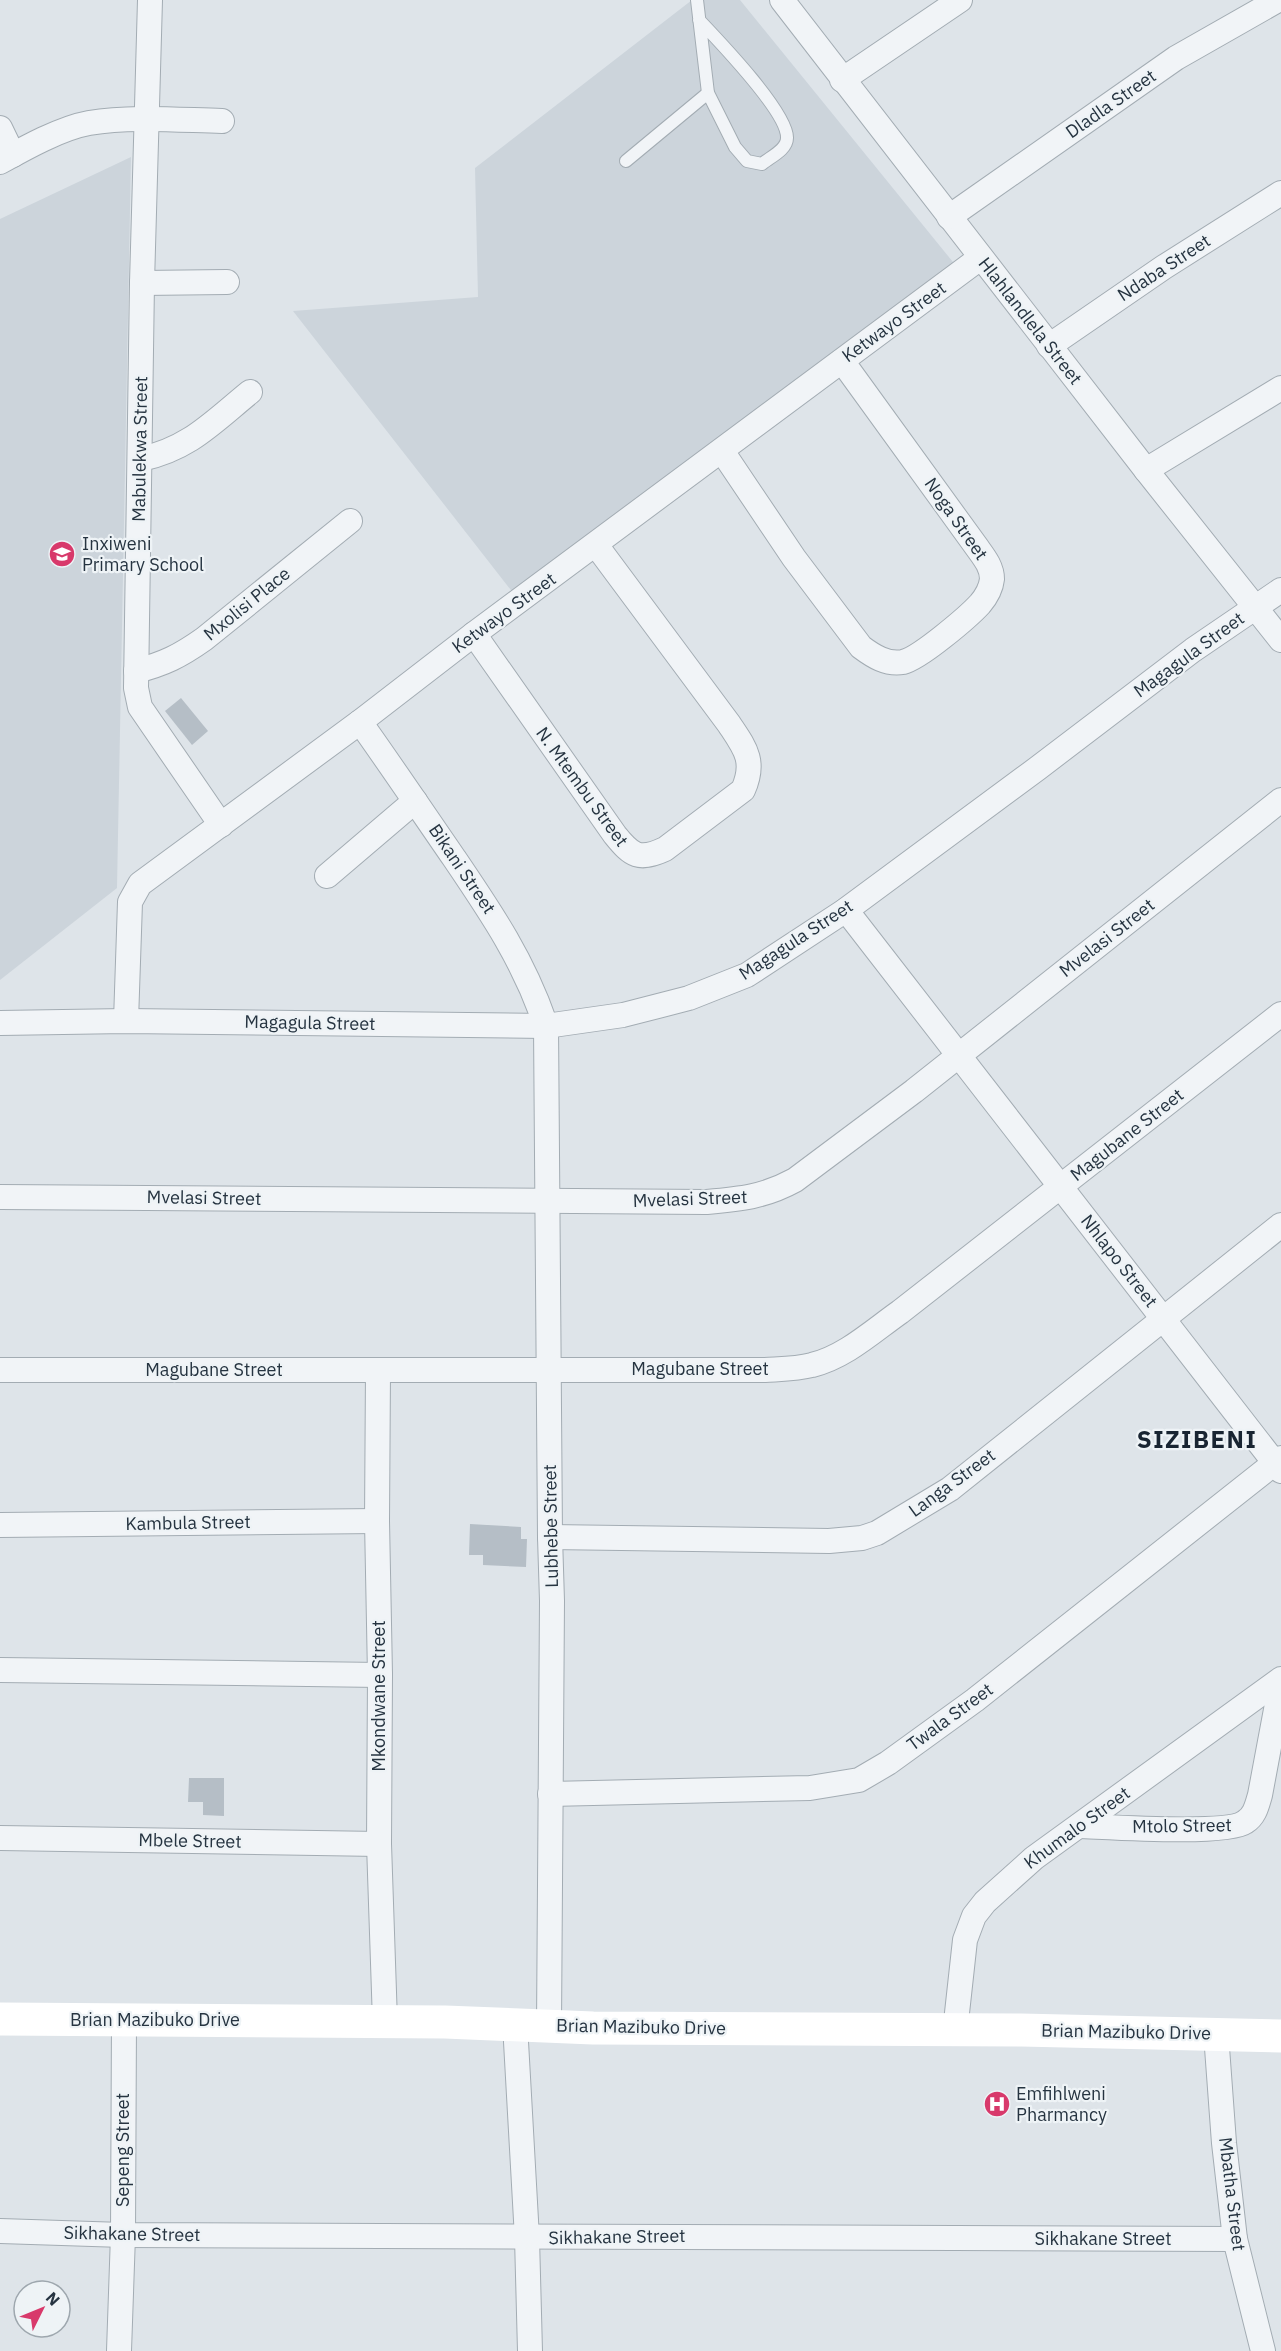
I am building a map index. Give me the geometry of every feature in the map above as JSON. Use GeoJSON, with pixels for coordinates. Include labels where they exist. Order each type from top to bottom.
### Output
{"type":"FeatureCollection","features":[{"type":"Feature","properties":{"kind":"street","name":"Mabulekwa Street"},"geometry":{"type":"LineString","coordinates":[[150,0],[142,283],[136,688],[140,707],[221,825]]}},
{"type":"Feature","properties":{"kind":"street","name":"Hlahlandlela Street"},"geometry":{"type":"LineString","coordinates":[[782,0],[980,258],[1281,640]]}},
{"type":"Feature","properties":{"kind":"street"},"geometry":{"type":"LineString","coordinates":[[843,80],[960,0]]}},
{"type":"Feature","properties":{"kind":"street","name":"Dladla Street"},"geometry":{"type":"LineString","coordinates":[[949,217],[1176,58],[1278,0]]}},
{"type":"Feature","properties":{"kind":"street"},"geometry":{"type":"LineString","coordinates":[[0,128],[6,158],[87,124],[148,119],[222,121]]}},
{"type":"Feature","properties":{"kind":"street","name":"Ndaba Street"},"geometry":{"type":"LineString","coordinates":[[1049,346],[1164,267],[1281,193]]}},
{"type":"Feature","properties":{"kind":"street","name":"Ketwayo Street"},"geometry":{"type":"LineString","coordinates":[[126,1021],[130,902],[141,884],[980,258]]}},
{"type":"Feature","properties":{"kind":"street"},"geometry":{"type":"LineString","coordinates":[[142,283],[227,282]]}},
{"type":"Feature","properties":{"kind":"street","name":"Noga Street"},"geometry":{"type":"LineString","coordinates":[[722,451],[794,558],[861,646],[874,657],[891,662],[903,662],[914,657],[956,626],[982,602],[989,591],[992,573],[982,554],[842,361]]}},
{"type":"Feature","properties":{"kind":"street"},"geometry":{"type":"LineString","coordinates":[[1146,470],[1281,388]]}},
{"type":"Feature","properties":{"kind":"street"},"geometry":{"type":"LineString","coordinates":[[141,459],[161,455],[190,442],[250,392]]}},
{"type":"Feature","properties":{"kind":"street","name":"Mxolisi Place"},"geometry":{"type":"LineString","coordinates":[[136,671],[164,664],[197,645],[350,521]]}},
{"type":"Feature","properties":{"kind":"street","name":"N. Mtembu Street"},"geometry":{"type":"LineString","coordinates":[[474,634],[629,852],[640,856],[651,855],[665,849],[743,789],[748,778],[750,764],[744,747],[729,724],[596,545]]}},
{"type":"Feature","properties":{"kind":"street","name":"Magagula Street"},"geometry":{"type":"LineString","coordinates":[[0,1023],[126,1021],[546,1026],[623,1015],[659,1007],[747,975],[771,960],[846,909],[1038,768],[1193,650],[1281,590]]}},
{"type":"Feature","properties":{"kind":"street","name":"Bikani Street"},"geometry":{"type":"LineString","coordinates":[[360,722],[496,920],[535,991],[546,1026]]}},
{"type":"Feature","properties":{"kind":"street"},"geometry":{"type":"LineString","coordinates":[[327,876],[415,801]]}},
{"type":"Feature","properties":{"kind":"street","name":"Mvelasi Street"},"geometry":{"type":"LineString","coordinates":[[0,1197],[706,1202],[749,1198],[774,1192],[847,1143],[1281,801]]}},
{"type":"Feature","properties":{"kind":"street","name":"Nhlapo Street"},"geometry":{"type":"LineString","coordinates":[[846,909],[1061,1188],[1279,1464]]}},
{"type":"Feature","properties":{"kind":"street","name":"Magubane Street"},"geometry":{"type":"LineString","coordinates":[[0,1370],[765,1370],[811,1365],[836,1355],[875,1330],[1061,1188],[1281,1014]]}},
{"type":"Feature","properties":{"kind":"street","name":"Lubhebe Street"},"geometry":{"type":"LineString","coordinates":[[546,1026],[552,1601],[549,2026]]}},
{"type":"Feature","properties":{"kind":"street","name":"Langa Street"},"geometry":{"type":"LineString","coordinates":[[550,1537],[829,1541],[862,1538],[877,1533],[950,1489],[1281,1225]]}},
{"type":"Feature","properties":{"kind":"street","name":"Mkondwane Street"},"geometry":{"type":"LineString","coordinates":[[378,1371],[380,1844],[385,2022]]}},
{"type":"Feature","properties":{"kind":"street","name":"Twala Street"},"geometry":{"type":"LineString","coordinates":[[550,1794],[810,1788],[860,1780],[876,1772],[975,1700],[1279,1464]]}},
{"type":"Feature","properties":{"kind":"street","name":"Kambula Street"},"geometry":{"type":"LineString","coordinates":[[0,1525],[377,1521]]}},
{"type":"Feature","properties":{"kind":"street"},"geometry":{"type":"LineString","coordinates":[[0,1670],[380,1675]]}},
{"type":"Feature","properties":{"kind":"street","name":"Khumalo Street"},"geometry":{"type":"LineString","coordinates":[[955,2031],[965,1940],[974,1916],[986,1902],[1020,1870],[1281,1681]]}},
{"type":"Feature","properties":{"kind":"street","name":"Mtolo Street"},"geometry":{"type":"LineString","coordinates":[[1079,1826],[1207,1829],[1239,1826],[1246,1822],[1256,1810],[1260,1795],[1281,1681]]}},
{"type":"Feature","properties":{"kind":"street","name":"Mbele Street"},"geometry":{"type":"LineString","coordinates":[[0,1838],[380,1844]]}},
{"type":"Feature","properties":{"kind":"street","name":"Brian Mazibuko Drive"},"geometry":{"type":"LineString","coordinates":[[0,2019],[385,2022],[593,2028],[770,2028],[1281,2036]]}},
{"type":"Feature","properties":{"kind":"street","name":"Sepeng Street"},"geometry":{"type":"LineString","coordinates":[[119,2351],[123,2235],[124,2020]]}},
{"type":"Feature","properties":{"kind":"street"},"geometry":{"type":"LineString","coordinates":[[514,2024],[527,2238],[530,2351]]}},
{"type":"Feature","properties":{"kind":"street","name":"Mbatha Street"},"geometry":{"type":"LineString","coordinates":[[1216,2034],[1224,2143],[1235,2239],[1263,2351]]}},
{"type":"Feature","properties":{"kind":"street","name":"Sikhakane Street"},"geometry":{"type":"LineString","coordinates":[[0,2231],[123,2235],[527,2238],[693,2236],[883,2239],[1235,2239]]}},
{"type":"Feature","properties":{"kind":"lane"},"geometry":{"type":"LineString","coordinates":[[697,0],[699,20],[708,93],[735,147],[747,161],[762,164],[784,147],[787,139],[784,127],[767,100],[731,54],[699,20]]}},
{"type":"Feature","properties":{"kind":"lane"},"geometry":{"type":"LineString","coordinates":[[626,160],[708,93]]}},
{"type":"Feature","properties":{"kind":"shaded area"},"geometry":{"type":"Polygon","coordinates":[[[692,0],[740,0],[957,267],[514,594],[293,311],[478,297],[475,168],[692,0]]]}},
{"type":"Feature","properties":{"kind":"shaded area","name":"Inxiweni Primary School"},"geometry":{"type":"Polygon","coordinates":[[[131,157],[117,888],[0,980],[0,219],[131,157]]]}},
{"type":"Feature","properties":{"kind":"building"},"geometry":{"type":"Polygon","coordinates":[[[181,698],[208,731],[192,745],[165,711],[181,698]]]}},
{"type":"Feature","properties":{"kind":"building"},"geometry":{"type":"Polygon","coordinates":[[[470,1524],[521,1527],[521,1539],[527,1539],[526,1567],[483,1565],[483,1555],[469,1555],[470,1524]]]}},
{"type":"Feature","properties":{"kind":"building"},"geometry":{"type":"Polygon","coordinates":[[[189,1778],[224,1778],[224,1816],[203,1815],[203,1802],[188,1802],[189,1778]]]}},
{"type":"Feature","properties":{"kind":"place","name":"Inxiweni Primary School"},"geometry":{"type":"Point","coordinates":[62,554]}},
{"type":"Feature","properties":{"kind":"place","name":"Emfihlweni Pharmancy"},"geometry":{"type":"Point","coordinates":[997,2104]}},
{"type":"Feature","properties":{"kind":"district","name":"SIZIBENI"},"geometry":{"type":"Point","coordinates":[1197,1440]}}]}
